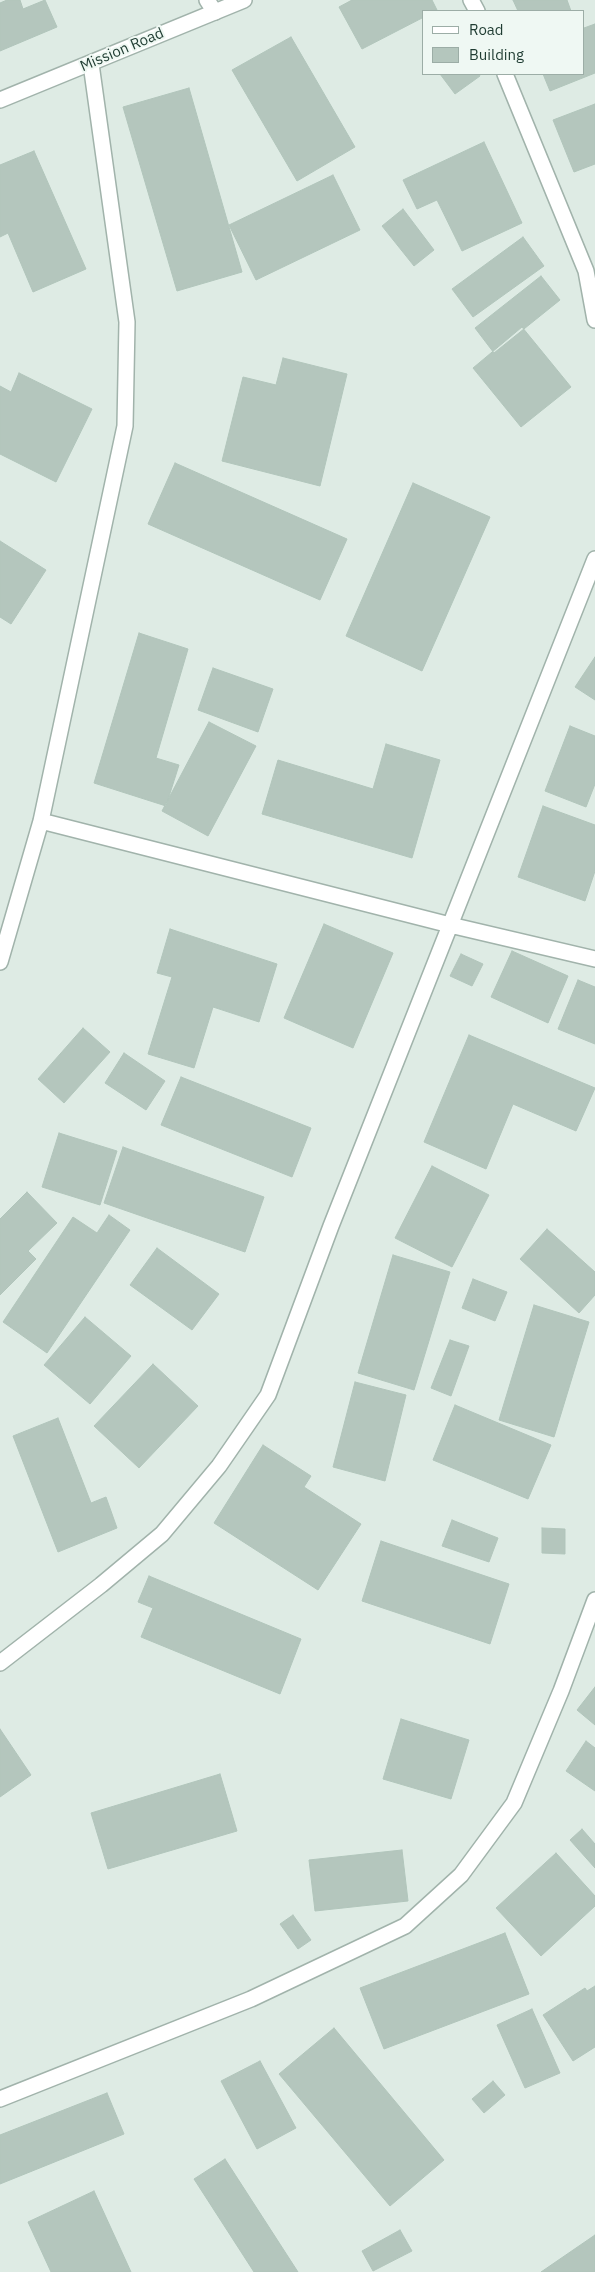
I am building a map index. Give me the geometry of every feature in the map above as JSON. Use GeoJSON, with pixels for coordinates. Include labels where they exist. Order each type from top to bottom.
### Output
{"type":"FeatureCollection","features":[{"type":"Feature","properties":{"kind":"street","name":"Mission Road"},"geometry":{"type":"LineString","coordinates":[[0,100],[91,64],[211,6],[244,0]]}},
{"type":"Feature","properties":{"kind":"street"},"geometry":{"type":"LineString","coordinates":[[0,962],[40,820],[125,426],[127,322],[91,64]]}},
{"type":"Feature","properties":{"kind":"street"},"geometry":{"type":"LineString","coordinates":[[505,75],[586,271],[595,320]]}},
{"type":"Feature","properties":{"kind":"street"},"geometry":{"type":"LineString","coordinates":[[0,1663],[101,1585],[162,1534],[219,1466],[268,1395],[331,1226],[595,559]]}},
{"type":"Feature","properties":{"kind":"street"},"geometry":{"type":"LineString","coordinates":[[40,820],[450,926],[595,959]]}},
{"type":"Feature","properties":{"kind":"street"},"geometry":{"type":"LineString","coordinates":[[0,2099],[251,1999],[405,1926],[461,1875],[514,1803],[561,1691],[595,1600]]}},
{"type":"Feature","properties":{"kind":"building"},"geometry":{"type":"Polygon","coordinates":[[[7,0],[20,0],[23,9],[45,0],[57,27],[0,51],[0,3],[7,0]]]}},
{"type":"Feature","properties":{"kind":"building"},"geometry":{"type":"Polygon","coordinates":[[[352,0],[432,0],[437,10],[422,10],[422,18],[362,49],[339,7],[352,0]]]}},
{"type":"Feature","properties":{"kind":"building"},"geometry":{"type":"Polygon","coordinates":[[[513,0],[567,0],[571,10],[518,10],[513,0]]]}},
{"type":"Feature","properties":{"kind":"building"},"geometry":{"type":"Polygon","coordinates":[[[595,24],[595,73],[550,91],[543,75],[585,75],[585,28],[595,24]]]}},
{"type":"Feature","properties":{"kind":"building"},"geometry":{"type":"Polygon","coordinates":[[[291,37],[355,147],[297,181],[232,70],[291,37]]]}},
{"type":"Feature","properties":{"kind":"building"},"geometry":{"type":"Polygon","coordinates":[[[441,75],[480,75],[480,76],[455,94],[441,75]]]}},
{"type":"Feature","properties":{"kind":"building"},"geometry":{"type":"Polygon","coordinates":[[[189,88],[242,272],[177,291],[123,107],[189,88]]]}},
{"type":"Feature","properties":{"kind":"building"},"geometry":{"type":"Polygon","coordinates":[[[595,104],[595,164],[574,172],[553,120],[595,104]]]}},
{"type":"Feature","properties":{"kind":"building"},"geometry":{"type":"Polygon","coordinates":[[[484,142],[522,223],[462,251],[437,200],[417,209],[403,180],[484,142]]]}},
{"type":"Feature","properties":{"kind":"building"},"geometry":{"type":"Polygon","coordinates":[[[34,151],[86,269],[33,292],[8,233],[0,237],[0,165],[34,151]]]}},
{"type":"Feature","properties":{"kind":"building"},"geometry":{"type":"Polygon","coordinates":[[[333,175],[360,230],[256,280],[229,225],[333,175]]]}},
{"type":"Feature","properties":{"kind":"building"},"geometry":{"type":"Polygon","coordinates":[[[403,209],[434,250],[414,266],[382,226],[403,209]]]}},
{"type":"Feature","properties":{"kind":"building"},"geometry":{"type":"Polygon","coordinates":[[[523,237],[544,266],[473,317],[452,289],[523,237]]]}},
{"type":"Feature","properties":{"kind":"building"},"geometry":{"type":"Polygon","coordinates":[[[541,276],[560,300],[494,353],[475,328],[541,276]]]}},
{"type":"Feature","properties":{"kind":"building"},"geometry":{"type":"Polygon","coordinates":[[[522,327],[571,387],[521,427],[473,368],[522,327]]]}},
{"type":"Feature","properties":{"kind":"building"},"geometry":{"type":"Polygon","coordinates":[[[283,358],[347,374],[320,486],[222,461],[243,377],[276,385],[283,358]]]}},
{"type":"Feature","properties":{"kind":"building"},"geometry":{"type":"Polygon","coordinates":[[[19,373],[92,409],[56,482],[0,454],[0,386],[11,392],[19,373]]]}},
{"type":"Feature","properties":{"kind":"building"},"geometry":{"type":"Polygon","coordinates":[[[175,463],[347,539],[320,600],[148,524],[175,463]]]}},
{"type":"Feature","properties":{"kind":"building"},"geometry":{"type":"Polygon","coordinates":[[[413,483],[490,517],[422,671],[346,636],[413,483]]]}},
{"type":"Feature","properties":{"kind":"building"},"geometry":{"type":"Polygon","coordinates":[[[0,541],[46,570],[11,624],[0,617],[0,541]]]}},
{"type":"Feature","properties":{"kind":"building"},"geometry":{"type":"Polygon","coordinates":[[[139,633],[188,649],[156,758],[179,765],[166,806],[94,783],[139,633]]]}},
{"type":"Feature","properties":{"kind":"building"},"geometry":{"type":"Polygon","coordinates":[[[595,657],[595,700],[575,687],[595,657]]]}},
{"type":"Feature","properties":{"kind":"building"},"geometry":{"type":"Polygon","coordinates":[[[213,668],[273,689],[258,732],[198,710],[213,668]]]}},
{"type":"Feature","properties":{"kind":"building"},"geometry":{"type":"Polygon","coordinates":[[[209,722],[256,746],[208,836],[162,811],[209,722]]]}},
{"type":"Feature","properties":{"kind":"building"},"geometry":{"type":"Polygon","coordinates":[[[570,726],[595,736],[595,784],[586,807],[545,791],[570,726]]]}},
{"type":"Feature","properties":{"kind":"building"},"geometry":{"type":"Polygon","coordinates":[[[386,744],[440,760],[412,858],[262,814],[278,760],[373,789],[386,744]]]}},
{"type":"Feature","properties":{"kind":"building"},"geometry":{"type":"Polygon","coordinates":[[[543,806],[595,825],[595,871],[585,901],[518,877],[543,806]]]}},
{"type":"Feature","properties":{"kind":"building"},"geometry":{"type":"Polygon","coordinates":[[[324,924],[393,953],[353,1048],[284,1018],[324,924]]]}},
{"type":"Feature","properties":{"kind":"building"},"geometry":{"type":"Polygon","coordinates":[[[170,929],[277,964],[259,1022],[213,1007],[194,1068],[148,1054],[172,977],[157,973],[170,929]]]}},
{"type":"Feature","properties":{"kind":"building"},"geometry":{"type":"Polygon","coordinates":[[[512,951],[568,976],[548,1023],[491,997],[512,951]]]}},
{"type":"Feature","properties":{"kind":"building"},"geometry":{"type":"Polygon","coordinates":[[[461,954],[483,964],[472,986],[450,976],[461,954]]]}},
{"type":"Feature","properties":{"kind":"building"},"geometry":{"type":"Polygon","coordinates":[[[578,980],[595,987],[595,1044],[558,1029],[578,980]]]}},
{"type":"Feature","properties":{"kind":"building"},"geometry":{"type":"Polygon","coordinates":[[[83,1028],[110,1052],[64,1103],[38,1079],[83,1028]]]}},
{"type":"Feature","properties":{"kind":"building"},"geometry":{"type":"Polygon","coordinates":[[[469,1035],[595,1088],[576,1131],[513,1104],[486,1169],[424,1142],[469,1035]]]}},
{"type":"Feature","properties":{"kind":"building"},"geometry":{"type":"Polygon","coordinates":[[[124,1053],[165,1081],[146,1110],[105,1083],[124,1053]]]}},
{"type":"Feature","properties":{"kind":"building"},"geometry":{"type":"Polygon","coordinates":[[[181,1077],[311,1128],[292,1177],[161,1125],[181,1077]]]}},
{"type":"Feature","properties":{"kind":"building"},"geometry":{"type":"Polygon","coordinates":[[[59,1133],[117,1151],[100,1205],[42,1187],[59,1133]]]}},
{"type":"Feature","properties":{"kind":"building"},"geometry":{"type":"Polygon","coordinates":[[[123,1147],[264,1197],[245,1252],[104,1203],[123,1147]]]}},
{"type":"Feature","properties":{"kind":"building"},"geometry":{"type":"Polygon","coordinates":[[[432,1166],[489,1195],[452,1267],[395,1238],[432,1166]]]}},
{"type":"Feature","properties":{"kind":"building"},"geometry":{"type":"Polygon","coordinates":[[[27,1192],[57,1223],[28,1251],[36,1259],[0,1295],[0,1219],[27,1192]]]}},
{"type":"Feature","properties":{"kind":"building"},"geometry":{"type":"Polygon","coordinates":[[[109,1215],[130,1230],[47,1353],[3,1322],[73,1217],[97,1233],[109,1215]]]}},
{"type":"Feature","properties":{"kind":"building"},"geometry":{"type":"Polygon","coordinates":[[[547,1229],[595,1272],[595,1295],[579,1313],[520,1259],[547,1229]]]}},
{"type":"Feature","properties":{"kind":"building"},"geometry":{"type":"Polygon","coordinates":[[[157,1248],[219,1294],[192,1330],[130,1285],[157,1248]]]}},
{"type":"Feature","properties":{"kind":"building"},"geometry":{"type":"Polygon","coordinates":[[[393,1255],[450,1272],[414,1390],[358,1373],[393,1255]]]}},
{"type":"Feature","properties":{"kind":"building"},"geometry":{"type":"Polygon","coordinates":[[[473,1279],[507,1292],[495,1321],[462,1308],[473,1279]]]}},
{"type":"Feature","properties":{"kind":"building"},"geometry":{"type":"Polygon","coordinates":[[[534,1305],[589,1322],[554,1437],[499,1420],[534,1305]]]}},
{"type":"Feature","properties":{"kind":"building"},"geometry":{"type":"Polygon","coordinates":[[[85,1317],[131,1356],[90,1404],[44,1365],[85,1317]]]}},
{"type":"Feature","properties":{"kind":"building"},"geometry":{"type":"Polygon","coordinates":[[[450,1340],[469,1346],[451,1396],[431,1388],[450,1340]]]}},
{"type":"Feature","properties":{"kind":"building"},"geometry":{"type":"Polygon","coordinates":[[[153,1364],[198,1406],[139,1468],[94,1426],[153,1364]]]}},
{"type":"Feature","properties":{"kind":"building"},"geometry":{"type":"Polygon","coordinates":[[[355,1382],[406,1395],[385,1481],[333,1467],[355,1382]]]}},
{"type":"Feature","properties":{"kind":"building"},"geometry":{"type":"Polygon","coordinates":[[[455,1405],[551,1445],[528,1499],[433,1460],[455,1405]]]}},
{"type":"Feature","properties":{"kind":"building"},"geometry":{"type":"Polygon","coordinates":[[[58,1418],[91,1503],[106,1497],[117,1528],[58,1552],[13,1436],[58,1418]]]}},
{"type":"Feature","properties":{"kind":"building"},"geometry":{"type":"Polygon","coordinates":[[[263,1445],[311,1476],[304,1487],[361,1524],[318,1590],[214,1523],[263,1445]]]}},
{"type":"Feature","properties":{"kind":"building"},"geometry":{"type":"Polygon","coordinates":[[[452,1520],[498,1538],[489,1562],[442,1546],[452,1520]]]}},
{"type":"Feature","properties":{"kind":"building"},"geometry":{"type":"Polygon","coordinates":[[[542,1528],[565,1529],[565,1554],[542,1553],[542,1528]]]}},
{"type":"Feature","properties":{"kind":"building"},"geometry":{"type":"Polygon","coordinates":[[[381,1541],[509,1584],[490,1644],[362,1601],[381,1541]]]}},
{"type":"Feature","properties":{"kind":"building"},"geometry":{"type":"Polygon","coordinates":[[[149,1576],[301,1639],[280,1694],[141,1637],[153,1608],[138,1602],[149,1576]]]}},
{"type":"Feature","properties":{"kind":"building"},"geometry":{"type":"Polygon","coordinates":[[[595,1687],[595,1725],[577,1710],[595,1687]]]}},
{"type":"Feature","properties":{"kind":"building"},"geometry":{"type":"Polygon","coordinates":[[[401,1719],[469,1740],[451,1799],[383,1779],[401,1719]]]}},
{"type":"Feature","properties":{"kind":"building"},"geometry":{"type":"Polygon","coordinates":[[[0,1729],[31,1775],[0,1797],[0,1729]]]}},
{"type":"Feature","properties":{"kind":"building"},"geometry":{"type":"Polygon","coordinates":[[[586,1741],[595,1748],[595,1791],[566,1771],[586,1741]]]}},
{"type":"Feature","properties":{"kind":"building"},"geometry":{"type":"Polygon","coordinates":[[[220,1774],[237,1831],[108,1869],[91,1813],[220,1774]]]}},
{"type":"Feature","properties":{"kind":"building"},"geometry":{"type":"Polygon","coordinates":[[[582,1829],[595,1844],[595,1868],[570,1840],[582,1829]]]}},
{"type":"Feature","properties":{"kind":"building"},"geometry":{"type":"Polygon","coordinates":[[[402,1850],[408,1901],[315,1911],[309,1860],[402,1850]]]}},
{"type":"Feature","properties":{"kind":"building"},"geometry":{"type":"Polygon","coordinates":[[[556,1853],[595,1896],[595,1906],[541,1956],[496,1908],[556,1853]]]}},
{"type":"Feature","properties":{"kind":"building"},"geometry":{"type":"Polygon","coordinates":[[[293,1915],[311,1940],[298,1949],[280,1924],[293,1915]]]}},
{"type":"Feature","properties":{"kind":"building"},"geometry":{"type":"Polygon","coordinates":[[[505,1933],[529,1994],[384,2049],[360,1988],[505,1933]]]}},
{"type":"Feature","properties":{"kind":"building"},"geometry":{"type":"Polygon","coordinates":[[[595,1986],[595,2047],[573,2061],[543,2015],[585,1988],[587,1991],[595,1986]]]}},
{"type":"Feature","properties":{"kind":"building"},"geometry":{"type":"Polygon","coordinates":[[[532,2009],[560,2073],[525,2088],[497,2025],[532,2009]]]}},
{"type":"Feature","properties":{"kind":"building"},"geometry":{"type":"Polygon","coordinates":[[[334,2028],[444,2160],[390,2206],[279,2074],[334,2028]]]}},
{"type":"Feature","properties":{"kind":"building"},"geometry":{"type":"Polygon","coordinates":[[[260,2061],[296,2128],[257,2149],[221,2081],[260,2061]]]}},
{"type":"Feature","properties":{"kind":"building"},"geometry":{"type":"Polygon","coordinates":[[[493,2081],[505,2095],[484,2113],[472,2099],[493,2081]]]}},
{"type":"Feature","properties":{"kind":"building"},"geometry":{"type":"Polygon","coordinates":[[[107,2093],[124,2134],[0,2184],[0,2135],[107,2093]]]}},
{"type":"Feature","properties":{"kind":"building"},"geometry":{"type":"Polygon","coordinates":[[[225,2159],[298,2272],[254,2272],[194,2179],[225,2159]]]}},
{"type":"Feature","properties":{"kind":"building"},"geometry":{"type":"Polygon","coordinates":[[[94,2191],[131,2272],[51,2272],[28,2222],[94,2191]]]}},
{"type":"Feature","properties":{"kind":"building"},"geometry":{"type":"Polygon","coordinates":[[[400,2230],[412,2251],[373,2271],[362,2251],[400,2230]]]}},
{"type":"Feature","properties":{"kind":"building"},"geometry":{"type":"Polygon","coordinates":[[[595,2235],[595,2272],[541,2272],[595,2235]]]}}]}
